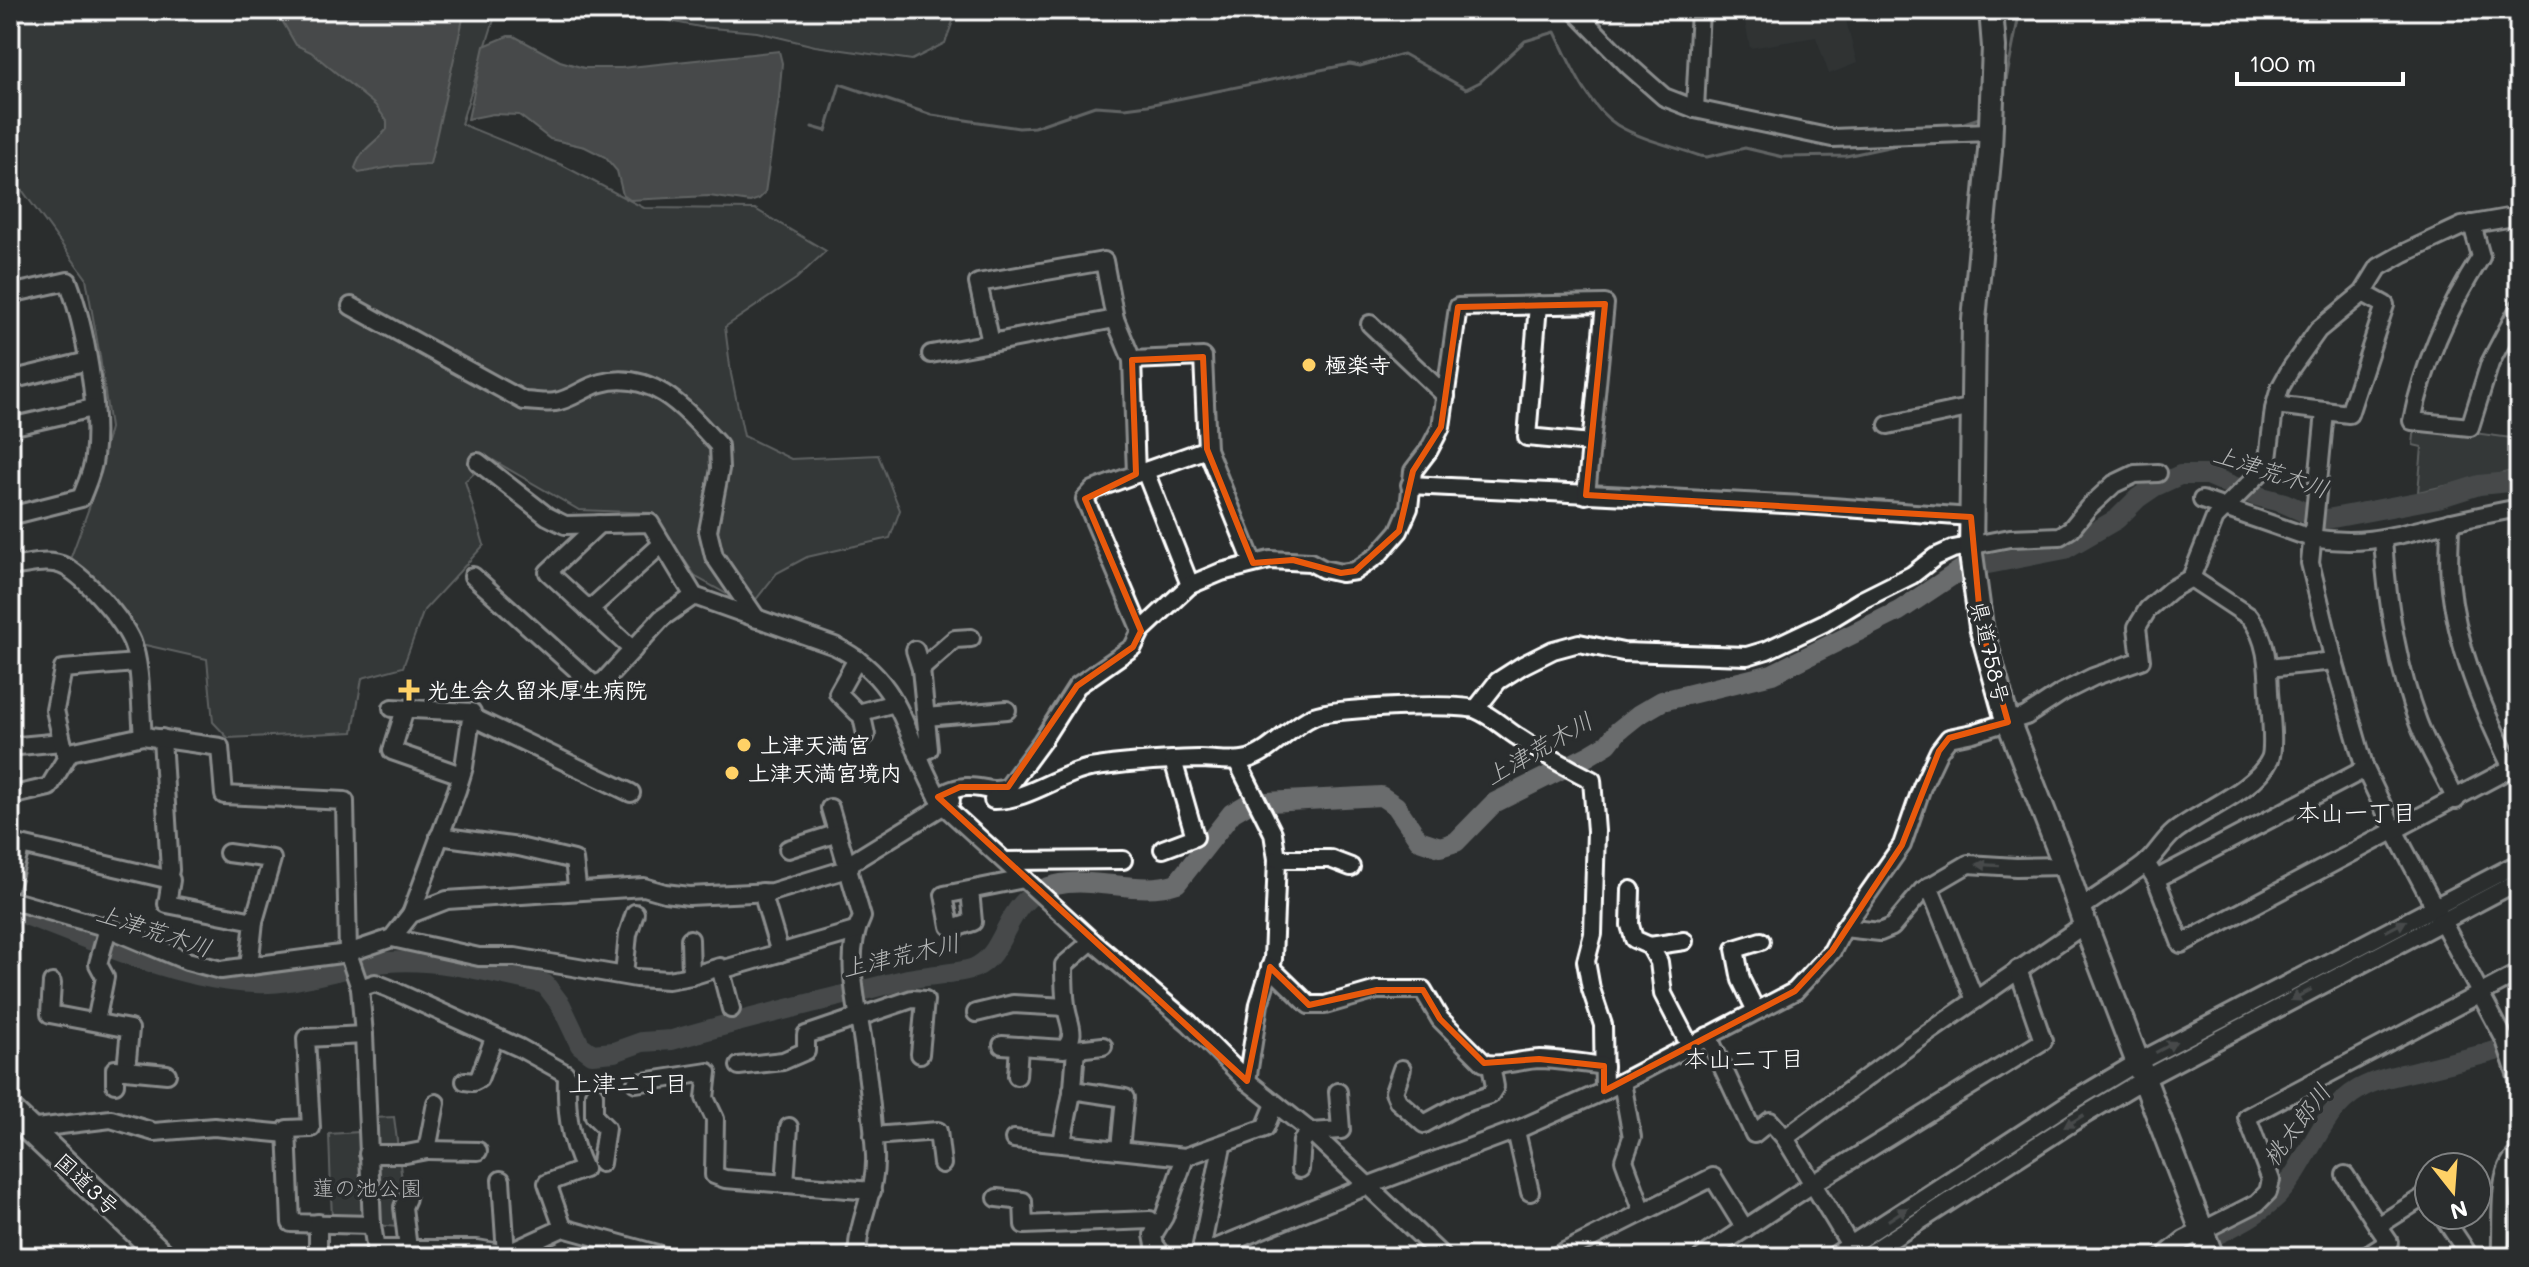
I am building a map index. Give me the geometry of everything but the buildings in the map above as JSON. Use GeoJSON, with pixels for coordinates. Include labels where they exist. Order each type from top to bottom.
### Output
{"type":"FeatureCollection","features":[{"type":"Feature","properties":{"kind":"highway","name":"国道3号"},"geometry":{"type":"LineString","coordinates":[[16,1118],[164,1257]]}},
{"type":"Feature","properties":{"kind":"main road","name":"県道758号"},"geometry":{"type":"LineString","coordinates":[[1991,10],[1994,47],[1974,320],[1971,517],[1971,549],[1985,646],[2008,722],[2212,1257]]}},
{"type":"Feature","properties":{"kind":"street"},"geometry":{"type":"LineString","coordinates":[[1574,10],[1664,97],[1695,109],[1832,138],[1989,132]]}},
{"type":"Feature","properties":{"kind":"street"},"geometry":{"type":"LineString","coordinates":[[1695,109],[1700,10]]}},
{"type":"Feature","properties":{"kind":"street"},"geometry":{"type":"LineString","coordinates":[[1197,1256],[1367,1186],[1516,1131],[1622,1082],[1795,991],[1832,951],[1844,928],[1902,845],[1922,787],[1949,738],[2026,716],[2093,677],[2141,660],[2137,627],[2148,609],[2170,590],[2191,578],[2215,518],[2260,473],[2268,459],[2275,405],[2291,368],[2318,330],[2363,293],[2379,267],[2430,238],[2472,224],[2519,216]]}},
{"type":"Feature","properties":{"kind":"street"},"geometry":{"type":"LineString","coordinates":[[2472,224],[2481,257],[2453,306],[2433,351],[2412,421],[2470,427],[2490,363],[2519,308]]}},
{"type":"Feature","properties":{"kind":"street"},"geometry":{"type":"LineString","coordinates":[[991,343],[978,283],[1104,261],[1115,319],[1132,360],[1140,472],[1190,585]]}},
{"type":"Feature","properties":{"kind":"street"},"geometry":{"type":"LineString","coordinates":[[10,294],[68,281],[81,322],[93,408],[94,461],[81,498],[10,516]]}},
{"type":"Feature","properties":{"kind":"street"},"geometry":{"type":"LineString","coordinates":[[2275,405],[2349,414],[2385,305],[2363,293]]}},
{"type":"Feature","properties":{"kind":"street"},"geometry":{"type":"LineString","coordinates":[[411,914],[447,900],[577,890],[644,887],[689,896],[772,892],[849,866],[960,787],[1000,791],[1008,787],[1077,686],[1133,647],[1141,631],[1190,585],[1253,563],[1293,560],[1310,562],[1341,573],[1355,571],[1378,555],[1399,531],[1409,508],[1413,471],[1441,427],[1458,307],[1605,304],[1586,495]]}},
{"type":"Feature","properties":{"kind":"street"},"geometry":{"type":"LineString","coordinates":[[1538,305],[1527,437],[1591,443]]}},
{"type":"Feature","properties":{"kind":"street"},"geometry":{"type":"LineString","coordinates":[[351,306],[524,401],[555,402],[601,383],[632,379],[659,388],[719,446],[720,469],[708,531],[714,556],[757,619]]}},
{"type":"Feature","properties":{"kind":"street"},"geometry":{"type":"LineString","coordinates":[[931,354],[1115,319]]}},
{"type":"Feature","properties":{"kind":"street"},"geometry":{"type":"LineString","coordinates":[[1370,324],[1446,396]]}},
{"type":"Feature","properties":{"kind":"street"},"geometry":{"type":"LineString","coordinates":[[1132,360],[1203,357],[1207,449],[1253,563]]}},
{"type":"Feature","properties":{"kind":"street"},"geometry":{"type":"LineString","coordinates":[[10,380],[84,362]]}},
{"type":"Feature","properties":{"kind":"street"},"geometry":{"type":"LineString","coordinates":[[1888,425],[1973,407]]}},
{"type":"Feature","properties":{"kind":"street"},"geometry":{"type":"LineString","coordinates":[[10,427],[93,408]]}},
{"type":"Feature","properties":{"kind":"street"},"geometry":{"type":"LineString","coordinates":[[2325,412],[2310,563],[2365,769],[2505,1040],[2517,1071]]}},
{"type":"Feature","properties":{"kind":"street"},"geometry":{"type":"LineString","coordinates":[[1141,631],[1085,499],[1093,490],[1207,449]]}},
{"type":"Feature","properties":{"kind":"street"},"geometry":{"type":"LineString","coordinates":[[478,462],[547,516],[565,525],[650,523],[694,596],[835,646],[857,659],[884,683],[940,801],[1092,941],[1189,1023],[1247,1081],[1311,1132],[1443,1257]]}},
{"type":"Feature","properties":{"kind":"street"},"geometry":{"type":"LineString","coordinates":[[1476,709],[1498,681],[1553,650],[1579,643],[1623,652],[1747,656],[1757,653],[1824,623],[1912,575],[1935,557],[2010,538],[2060,536],[2071,529],[2114,484],[2135,474],[2158,473]]}},
{"type":"Feature","properties":{"kind":"street"},"geometry":{"type":"LineString","coordinates":[[1410,485],[1804,505],[1971,517]]}},
{"type":"Feature","properties":{"kind":"street"},"geometry":{"type":"LineString","coordinates":[[2202,500],[2328,541],[2383,540],[2519,508]]}},
{"type":"Feature","properties":{"kind":"street"},"geometry":{"type":"LineString","coordinates":[[2146,863],[2156,879],[2181,944],[2516,766],[2486,716],[2468,670],[2457,628],[2450,577],[2450,522]]}},
{"type":"Feature","properties":{"kind":"street"},"geometry":{"type":"LineString","coordinates":[[599,524],[548,572],[633,650]]}},
{"type":"Feature","properties":{"kind":"street"},"geometry":{"type":"LineString","coordinates":[[2383,540],[2387,600],[2403,674],[2418,723],[2456,800]]}},
{"type":"Feature","properties":{"kind":"street"},"geometry":{"type":"LineString","coordinates":[[589,610],[662,544]]}},
{"type":"Feature","properties":{"kind":"street"},"geometry":{"type":"LineString","coordinates":[[12,564],[47,562],[65,567],[113,614],[132,643],[143,736]]}},
{"type":"Feature","properties":{"kind":"street"},"geometry":{"type":"LineString","coordinates":[[473,576],[594,685],[604,681],[662,618],[694,596]]}},
{"type":"Feature","properties":{"kind":"street"},"geometry":{"type":"LineString","coordinates":[[1785,1138],[2018,969],[2082,917],[2108,887],[2146,863],[2172,833],[2260,773],[2271,757],[2266,647],[2250,617],[2191,578]]}},
{"type":"Feature","properties":{"kind":"street"},"geometry":{"type":"LineString","coordinates":[[921,669],[955,639],[971,638]]}},
{"type":"Feature","properties":{"kind":"street"},"geometry":{"type":"LineString","coordinates":[[915,650],[921,669],[929,749],[918,755]]}},
{"type":"Feature","properties":{"kind":"street"},"geometry":{"type":"LineString","coordinates":[[857,659],[838,693],[858,713],[895,703]]}},
{"type":"Feature","properties":{"kind":"street"},"geometry":{"type":"LineString","coordinates":[[2268,668],[2334,661]]}},
{"type":"Feature","properties":{"kind":"street"},"geometry":{"type":"LineString","coordinates":[[10,796],[49,787],[64,750],[55,710],[63,669],[136,663]]}},
{"type":"Feature","properties":{"kind":"street"},"geometry":{"type":"LineString","coordinates":[[940,801],[971,796],[997,800],[1012,797],[1054,784],[1076,771],[1173,760],[1237,761],[1260,753],[1311,717],[1325,713],[1408,706],[1476,709],[1592,780],[1596,831],[1593,934],[1586,961],[1603,1025],[1604,1091]]}},
{"type":"Feature","properties":{"kind":"street"},"geometry":{"type":"LineString","coordinates":[[392,938],[411,914],[461,775],[472,717],[472,712],[399,708],[392,751],[461,775]]}},
{"type":"Feature","properties":{"kind":"street"},"geometry":{"type":"LineString","coordinates":[[926,717],[1007,710]]}},
{"type":"Feature","properties":{"kind":"street"},"geometry":{"type":"LineString","coordinates":[[861,712],[866,735]]}},
{"type":"Feature","properties":{"kind":"street"},"geometry":{"type":"LineString","coordinates":[[472,717],[631,793]]}},
{"type":"Feature","properties":{"kind":"street"},"geometry":{"type":"LineString","coordinates":[[10,743],[70,752],[143,736],[220,747],[224,795],[345,801],[348,953],[360,988],[376,1253],[408,1249],[477,1249],[506,1254],[563,1228],[668,1257]]}},
{"type":"Feature","properties":{"kind":"street"},"geometry":{"type":"LineString","coordinates":[[162,738],[168,879]]}},
{"type":"Feature","properties":{"kind":"street"},"geometry":{"type":"LineString","coordinates":[[1163,849],[1195,837],[1173,760]]}},
{"type":"Feature","properties":{"kind":"street"},"geometry":{"type":"LineString","coordinates":[[1237,761],[1273,833],[1277,859],[1273,959],[1259,1004],[1247,1081]]}},
{"type":"Feature","properties":{"kind":"street"},"geometry":{"type":"LineString","coordinates":[[2156,879],[2365,769]]}},
{"type":"Feature","properties":{"kind":"street"},"geometry":{"type":"LineString","coordinates":[[830,808],[862,917],[855,931],[853,976],[860,1017],[875,1177],[856,1243],[858,1257]]}},
{"type":"Feature","properties":{"kind":"street"},"geometry":{"type":"LineString","coordinates":[[788,849],[838,833]]}},
{"type":"Feature","properties":{"kind":"street"},"geometry":{"type":"LineString","coordinates":[[439,836],[519,847],[574,860],[577,886]]}},
{"type":"Feature","properties":{"kind":"street"},"geometry":{"type":"LineString","coordinates":[[10,884],[21,845],[168,879],[171,880],[167,904],[254,921]]}},
{"type":"Feature","properties":{"kind":"street"},"geometry":{"type":"LineString","coordinates":[[228,853],[272,859],[254,921],[249,967]]}},
{"type":"Feature","properties":{"kind":"street"},"geometry":{"type":"LineString","coordinates":[[1277,859],[1330,859],[1351,867]]}},
{"type":"Feature","properties":{"kind":"street"},"geometry":{"type":"LineString","coordinates":[[1005,861],[1123,860]]}},
{"type":"Feature","properties":{"kind":"street"},"geometry":{"type":"LineString","coordinates":[[1832,1257],[2066,1105],[2142,1070],[2439,913],[2519,863]]}},
{"type":"Feature","properties":{"kind":"street"},"geometry":{"type":"LineString","coordinates":[[1844,928],[1880,932],[1892,927],[1901,913],[1929,886],[1968,864],[2065,866]]}},
{"type":"Feature","properties":{"kind":"street"},"geometry":{"type":"LineString","coordinates":[[970,890],[1024,879]]}},
{"type":"Feature","properties":{"kind":"street"},"geometry":{"type":"LineString","coordinates":[[2439,913],[2519,881]]}},
{"type":"Feature","properties":{"kind":"street"},"geometry":{"type":"LineString","coordinates":[[1929,886],[1975,1000]]}},
{"type":"Feature","properties":{"kind":"street"},"geometry":{"type":"LineString","coordinates":[[1631,890],[1630,925],[1634,939],[1650,946],[1684,941]]}},
{"type":"Feature","properties":{"kind":"street"},"geometry":{"type":"LineString","coordinates":[[762,892],[780,953]]}},
{"type":"Feature","properties":{"kind":"street"},"geometry":{"type":"LineString","coordinates":[[10,900],[108,928],[187,961],[221,970],[348,953],[392,938],[479,957],[515,957],[668,980],[720,967],[731,1009]]}},
{"type":"Feature","properties":{"kind":"street"},"geometry":{"type":"LineString","coordinates":[[624,975],[628,934],[635,913]]}},
{"type":"Feature","properties":{"kind":"street"},"geometry":{"type":"LineString","coordinates":[[96,1022],[105,977],[98,964],[108,928]]}},
{"type":"Feature","properties":{"kind":"street"},"geometry":{"type":"LineString","coordinates":[[721,970],[855,931]]}},
{"type":"Feature","properties":{"kind":"street"},"geometry":{"type":"LineString","coordinates":[[690,939],[691,976]]}},
{"type":"Feature","properties":{"kind":"street"},"geometry":{"type":"LineString","coordinates":[[1062,1142],[1072,1090],[1073,1034],[1066,1007],[1064,965],[1092,941]]}},
{"type":"Feature","properties":{"kind":"street"},"geometry":{"type":"LineString","coordinates":[[1756,1011],[1741,980],[1735,949],[1761,941]]}},
{"type":"Feature","properties":{"kind":"street"},"geometry":{"type":"LineString","coordinates":[[1650,946],[1659,962],[1663,994],[1690,1046]]}},
{"type":"Feature","properties":{"kind":"street"},"geometry":{"type":"LineString","coordinates":[[1270,967],[1309,1005],[1325,1005],[1377,990],[1423,990],[1440,1019],[1484,1063],[1491,1065],[1539,1059],[1604,1066]]}},
{"type":"Feature","properties":{"kind":"street"},"geometry":{"type":"LineString","coordinates":[[1702,1257],[1811,1185],[2043,1041],[2018,969]]}},
{"type":"Feature","properties":{"kind":"street"},"geometry":{"type":"LineString","coordinates":[[2163,1257],[2184,1240],[2257,1203],[2268,1192],[2271,1180],[2247,1117],[2519,973]]}},
{"type":"Feature","properties":{"kind":"street"},"geometry":{"type":"LineString","coordinates":[[52,983],[50,1014],[130,1029],[126,1070]]}},
{"type":"Feature","properties":{"kind":"street"},"geometry":{"type":"LineString","coordinates":[[360,988],[375,983],[388,988],[520,1048],[567,1076],[566,1112],[575,1151],[584,1169],[547,1183],[563,1228]]}},
{"type":"Feature","properties":{"kind":"street"},"geometry":{"type":"LineString","coordinates":[[739,1066],[797,1056],[806,1051],[806,1035],[912,999],[925,1000],[920,1054]]}},
{"type":"Feature","properties":{"kind":"street"},"geometry":{"type":"LineString","coordinates":[[976,1013],[1013,1004],[1066,1007]]}},
{"type":"Feature","properties":{"kind":"street"},"geometry":{"type":"LineString","coordinates":[[364,1035],[306,1038],[311,1128],[287,1129],[287,1134],[291,1223],[372,1225]]}},
{"type":"Feature","properties":{"kind":"street"},"geometry":{"type":"LineString","coordinates":[[1708,1036],[1754,1134],[1770,1121],[1785,1138],[1850,1245]]}},
{"type":"Feature","properties":{"kind":"street"},"geometry":{"type":"LineString","coordinates":[[465,1081],[479,1079],[494,1038]]}},
{"type":"Feature","properties":{"kind":"street"},"geometry":{"type":"LineString","coordinates":[[1017,1076],[1010,1045],[1064,1049],[1103,1046]]}},
{"type":"Feature","properties":{"kind":"street"},"geometry":{"type":"LineString","coordinates":[[1402,1069],[1394,1092],[1398,1101],[1424,1124],[1459,1105],[1490,1095],[1495,1087],[1491,1065]]}},
{"type":"Feature","properties":{"kind":"street"},"geometry":{"type":"LineString","coordinates":[[115,1084],[115,1069],[167,1074]]}},
{"type":"Feature","properties":{"kind":"street"},"geometry":{"type":"LineString","coordinates":[[1864,1257],[2073,1122],[2142,1070]]}},
{"type":"Feature","properties":{"kind":"street"},"geometry":{"type":"LineString","coordinates":[[636,1083],[708,1072],[705,1098],[715,1119],[714,1175],[725,1179],[872,1191]]}},
{"type":"Feature","properties":{"kind":"street"},"geometry":{"type":"LineString","coordinates":[[1622,1082],[1632,1137],[1624,1160],[1643,1212]]}},
{"type":"Feature","properties":{"kind":"street"},"geometry":{"type":"LineString","coordinates":[[1072,1090],[1125,1098],[1120,1149]]}},
{"type":"Feature","properties":{"kind":"street"},"geometry":{"type":"LineString","coordinates":[[1300,1169],[1302,1141],[1311,1132],[1341,1130],[1338,1092]]}},
{"type":"Feature","properties":{"kind":"street"},"geometry":{"type":"LineString","coordinates":[[594,1094],[594,1116],[606,1128],[601,1163]]}},
{"type":"Feature","properties":{"kind":"street"},"geometry":{"type":"LineString","coordinates":[[427,1150],[436,1103]]}},
{"type":"Feature","properties":{"kind":"street"},"geometry":{"type":"LineString","coordinates":[[1014,1139],[1185,1157],[1265,1128],[1275,1104]]}},
{"type":"Feature","properties":{"kind":"street"},"geometry":{"type":"LineString","coordinates":[[16,1118],[111,1119],[154,1132],[214,1127],[287,1134]]}},
{"type":"Feature","properties":{"kind":"street"},"geometry":{"type":"LineString","coordinates":[[785,1184],[789,1127]]}},
{"type":"Feature","properties":{"kind":"street"},"geometry":{"type":"LineString","coordinates":[[873,1136],[938,1131],[942,1164]]}},
{"type":"Feature","properties":{"kind":"street"},"geometry":{"type":"LineString","coordinates":[[1516,1131],[1530,1192]]}},
{"type":"Feature","properties":{"kind":"street"},"geometry":{"type":"LineString","coordinates":[[1197,1256],[1222,1146]]}},
{"type":"Feature","properties":{"kind":"street"},"geometry":{"type":"LineString","coordinates":[[368,1154],[478,1151]]}},
{"type":"Feature","properties":{"kind":"street"},"geometry":{"type":"LineString","coordinates":[[2500,1257],[2504,1173],[2512,1158],[2519,1154]]}},
{"type":"Feature","properties":{"kind":"street"},"geometry":{"type":"LineString","coordinates":[[1164,1257],[1155,1245],[1153,1235],[1164,1217],[1185,1157]]}},
{"type":"Feature","properties":{"kind":"street"},"geometry":{"type":"LineString","coordinates":[[2345,1175],[2389,1242],[2365,1257]]}},
{"type":"Feature","properties":{"kind":"street"},"geometry":{"type":"LineString","coordinates":[[1554,1257],[1713,1177],[1745,1229]]}},
{"type":"Feature","properties":{"kind":"street"},"geometry":{"type":"LineString","coordinates":[[501,1180],[506,1254]]}},
{"type":"Feature","properties":{"kind":"street"},"geometry":{"type":"LineString","coordinates":[[407,1198],[403,1207],[408,1249]]}},
{"type":"Feature","properties":{"kind":"street"},"geometry":{"type":"LineString","coordinates":[[997,1198],[1023,1201],[1024,1225],[1150,1220],[1156,1226]]}},
{"type":"Feature","properties":{"kind":"street"},"geometry":{"type":"LineString","coordinates":[[2378,1226],[2413,1204]]}},
{"type":"Feature","properties":{"kind":"street"},"geometry":{"type":"LineString","coordinates":[[318,1223],[318,1257]]}},
{"type":"Feature","properties":{"kind":"street"},"geometry":{"type":"LineString","coordinates":[[2453,1231],[2470,1257]]}},
{"type":"Feature","properties":{"kind":"highlighted area"},"geometry":{"type":"Polygon","coordinates":[[[1605,304],[1586,495],[1971,517],[1981,627],[2008,722],[1949,738],[1939,751],[1902,845],[1832,951],[1795,991],[1604,1091],[1604,1066],[1539,1059],[1484,1063],[1440,1019],[1423,990],[1377,990],[1309,1005],[1270,967],[1247,1081],[938,797],[960,787],[1008,787],[1077,686],[1133,647],[1141,631],[1085,499],[1136,474],[1132,360],[1203,357],[1207,449],[1253,563],[1293,560],[1341,573],[1355,571],[1399,531],[1413,471],[1441,427],[1458,307],[1605,304]]]}},
{"type":"Feature","properties":{"kind":"shaded area"},"geometry":{"type":"Polygon","coordinates":[[[276,10],[465,10],[430,164],[359,173],[355,168],[358,161],[387,129],[387,121],[375,105],[311,52],[296,45],[276,10]]]}},
{"type":"Feature","properties":{"kind":"shaded area"},"geometry":{"type":"Polygon","coordinates":[[[1743,10],[1855,10],[1844,13],[1857,63],[1829,74],[1816,37],[1750,48],[1743,10]]]}},
{"type":"Feature","properties":{"kind":"shaded area"},"geometry":{"type":"Polygon","coordinates":[[[514,36],[560,61],[584,68],[621,68],[779,51],[782,63],[779,98],[765,193],[750,202],[709,196],[630,200],[623,195],[617,171],[605,157],[585,147],[550,139],[519,115],[493,114],[468,119],[484,46],[514,36]]]}},
{"type":"Feature","properties":{"kind":"green space"},"geometry":{"type":"Polygon","coordinates":[[[10,10],[497,10],[461,124],[562,165],[644,208],[755,209],[826,251],[796,279],[725,327],[744,436],[791,459],[878,455],[900,510],[890,538],[807,557],[777,573],[750,607],[696,577],[652,513],[579,510],[491,459],[465,481],[484,545],[424,610],[403,667],[362,678],[353,732],[228,738],[213,722],[207,659],[141,644],[118,607],[71,557],[90,505],[110,428],[86,278],[17,183],[10,180],[10,10]]]}},
{"type":"Feature","properties":{"kind":"green space"},"geometry":{"type":"Polygon","coordinates":[[[502,10],[957,10],[945,43],[912,60],[815,46],[757,32],[700,27],[644,16],[541,19],[502,10]]]}},
{"type":"Feature","properties":{"kind":"green space"},"geometry":{"type":"Polygon","coordinates":[[[2415,425],[2519,439],[2517,470],[2418,492],[2422,447],[2413,445],[2415,425]]]}},
{"type":"Feature","properties":{"kind":"green space","name":"蓮の池公園"},"geometry":{"type":"Polygon","coordinates":[[[394,1117],[408,1228],[332,1221],[329,1134],[374,1131],[374,1118],[394,1117]]]}},
{"type":"Feature","properties":{"kind":"waterway"},"geometry":{"type":"LineString","coordinates":[[2002,101],[2020,10]]}},
{"type":"Feature","properties":{"kind":"waterway"},"geometry":{"type":"LineString","coordinates":[[812,127],[826,131],[840,84],[932,115],[1019,128],[1034,127],[1095,106],[1125,108],[1148,105],[1350,64],[1360,66],[1403,54],[1466,89],[1480,82],[1525,41],[1555,32],[1580,83],[1606,117],[1637,135],[1700,156],[1745,148],[1783,157],[1846,156],[1907,143]]}},
{"type":"Feature","properties":{"kind":"waterway"},"geometry":{"type":"LineString","coordinates":[[1955,126],[1982,117]]}},
{"type":"Feature","properties":{"kind":"waterway","name":"上津荒木川"},"geometry":{"type":"LineString","coordinates":[[10,909],[162,966],[224,980],[272,983],[371,964],[408,961],[467,967],[545,984],[561,1005],[580,1045],[592,1054],[614,1052],[642,1042],[672,1040],[908,979],[974,968],[986,961],[1015,913],[1038,891],[1071,883],[1148,888],[1177,883],[1232,813],[1249,803],[1381,796],[1396,806],[1419,840],[1440,847],[1456,842],[1494,803],[1608,744],[1638,715],[1662,701],[1772,674],[1899,611],[1962,569],[2065,549],[2117,519],[2154,487],[2180,475],[2207,475],[2322,520],[2438,498],[2479,485],[2519,481]]}},
{"type":"Feature","properties":{"kind":"waterway","name":"桃太郎川"},"geometry":{"type":"LineString","coordinates":[[2179,1257],[2273,1200],[2295,1173],[2333,1112],[2359,1089],[2391,1077],[2519,1044]]}},
{"type":"Feature","properties":{"kind":"place","name":"極楽寺"},"geometry":{"type":"Point","coordinates":[1309,365]}},
{"type":"Feature","properties":{"kind":"place","name":"光生会久留米厚生病院"},"geometry":{"type":"Point","coordinates":[409,690]}},
{"type":"Feature","properties":{"kind":"place","name":"上津天満宮"},"geometry":{"type":"Point","coordinates":[744,745]}},
{"type":"Feature","properties":{"kind":"place","name":"上津天満宮境内"},"geometry":{"type":"Point","coordinates":[732,773]}},
{"type":"Feature","properties":{"kind":"district","name":"本山一丁目"},"geometry":{"type":"Point","coordinates":[2356,813]}},
{"type":"Feature","properties":{"kind":"district","name":"本山二丁目"},"geometry":{"type":"Point","coordinates":[1744,1059]}},
{"type":"Feature","properties":{"kind":"district","name":"上津二丁目"},"geometry":{"type":"Point","coordinates":[628,1084]}}]}
